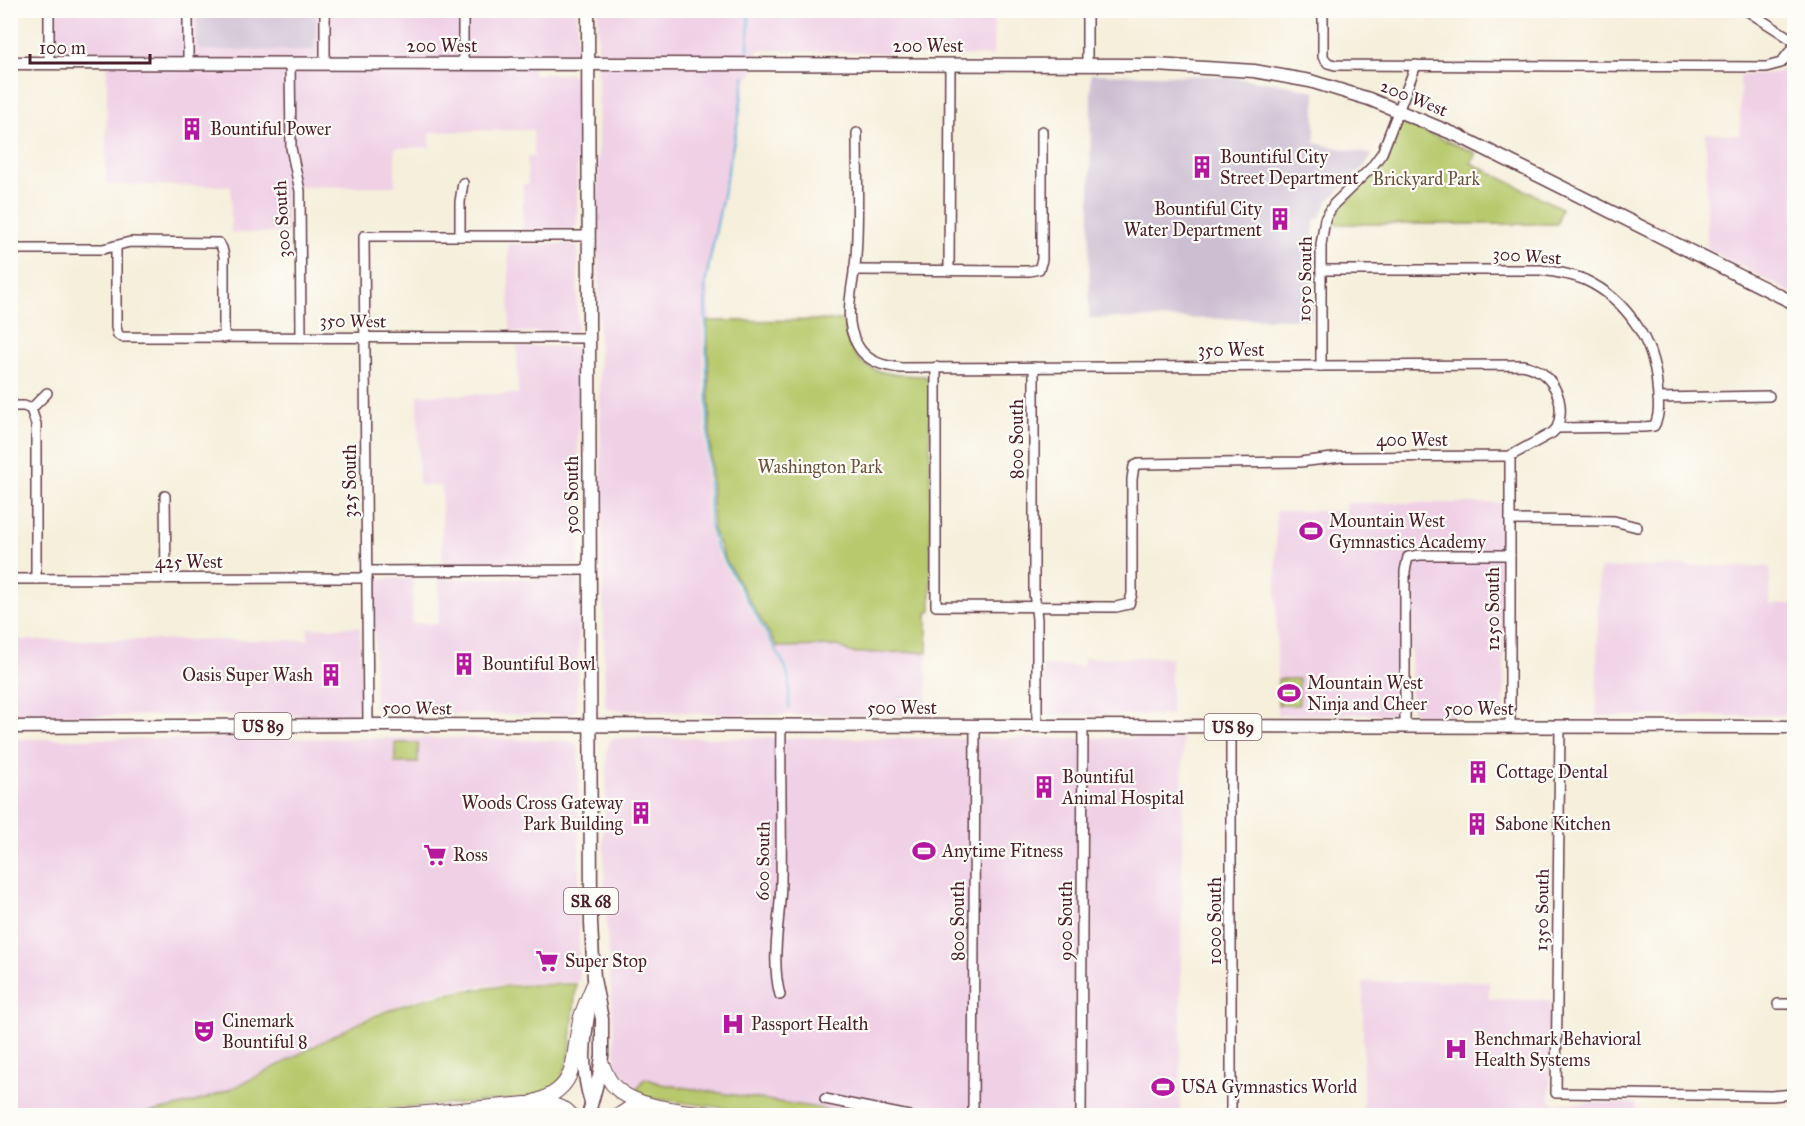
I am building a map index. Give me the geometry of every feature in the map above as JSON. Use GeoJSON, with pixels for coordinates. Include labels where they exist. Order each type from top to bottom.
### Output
{"type":"FeatureCollection","features":[{"type":"Feature","properties":{"kind":"highway"},"geometry":{"type":"LineString","coordinates":[[526,1104],[550,1096],[570,1075],[574,1064],[580,1019],[593,983]]}},
{"type":"Feature","properties":{"kind":"highway"},"geometry":{"type":"LineString","coordinates":[[602,1064],[616,1088],[632,1098],[653,1105],[721,1116]]}},
{"type":"Feature","properties":{"kind":"highway"},"geometry":{"type":"LineString","coordinates":[[394,1116],[526,1104],[556,1106],[566,1110],[572,1116]]}},
{"type":"Feature","properties":{"kind":"highway"},"geometry":{"type":"LineString","coordinates":[[618,1116],[635,1107],[653,1105]]}},
{"type":"Feature","properties":{"kind":"main road","name":"500 South"},"geometry":{"type":"LineString","coordinates":[[588,10],[593,983],[584,1062],[585,1082],[592,1112]]}},
{"type":"Feature","properties":{"kind":"main road","name":"200 West"},"geometry":{"type":"LineString","coordinates":[[10,63],[1183,65],[1254,70],[1341,89],[1434,124],[1579,194],[1794,303]]}},
{"type":"Feature","properties":{"kind":"main road","name":"500 West"},"geometry":{"type":"LineString","coordinates":[[10,727],[368,725],[1794,727]]}},
{"type":"Feature","properties":{"kind":"main road","name":"500 South"},"geometry":{"type":"LineString","coordinates":[[592,1112],[602,1064],[602,1018],[593,983]]}},
{"type":"Feature","properties":{"kind":"street"},"geometry":{"type":"LineString","coordinates":[[49,10],[49,63]]}},
{"type":"Feature","properties":{"kind":"street"},"geometry":{"type":"LineString","coordinates":[[188,10],[188,63]]}},
{"type":"Feature","properties":{"kind":"street"},"geometry":{"type":"LineString","coordinates":[[325,10],[325,64]]}},
{"type":"Feature","properties":{"kind":"street"},"geometry":{"type":"LineString","coordinates":[[463,10],[463,64]]}},
{"type":"Feature","properties":{"kind":"street"},"geometry":{"type":"LineString","coordinates":[[1087,10],[1087,65]]}},
{"type":"Feature","properties":{"kind":"street","name":"200 West"},"geometry":{"type":"LineString","coordinates":[[1323,10],[1323,53],[1326,61],[1339,66],[1766,67],[1781,63],[1794,46]]}},
{"type":"Feature","properties":{"kind":"street"},"geometry":{"type":"LineString","coordinates":[[1746,10],[1794,40]]}},
{"type":"Feature","properties":{"kind":"street","name":"300 South"},"geometry":{"type":"LineString","coordinates":[[290,63],[291,148],[300,202],[301,337]]}},
{"type":"Feature","properties":{"kind":"street"},"geometry":{"type":"LineString","coordinates":[[949,271],[950,65]]}},
{"type":"Feature","properties":{"kind":"street","name":"1050 South"},"geometry":{"type":"LineString","coordinates":[[1321,366],[1321,236],[1325,219],[1334,204],[1376,162],[1385,145],[1416,65]]}},
{"type":"Feature","properties":{"kind":"street"},"geometry":{"type":"LineString","coordinates":[[858,133],[854,270],[1030,271],[1039,269],[1042,260],[1042,131]]}},
{"type":"Feature","properties":{"kind":"street"},"geometry":{"type":"LineString","coordinates":[[463,183],[460,202],[460,236],[589,236]]}},
{"type":"Feature","properties":{"kind":"street","name":"325 South"},"geometry":{"type":"LineString","coordinates":[[368,725],[364,236],[460,236]]}},
{"type":"Feature","properties":{"kind":"street"},"geometry":{"type":"LineString","coordinates":[[10,249],[103,249],[130,242],[212,242],[221,245],[224,256],[224,338]]}},
{"type":"Feature","properties":{"kind":"street","name":"350 West"},"geometry":{"type":"LineString","coordinates":[[116,246],[116,327],[118,336],[126,338],[589,338]]}},
{"type":"Feature","properties":{"kind":"street","name":"350 West"},"geometry":{"type":"LineString","coordinates":[[854,270],[851,285],[851,325],[854,339],[862,352],[883,365],[901,368],[1528,366],[1544,375],[1555,389],[1561,407],[1557,428]]}},
{"type":"Feature","properties":{"kind":"street","name":"300 West"},"geometry":{"type":"LineString","coordinates":[[1321,270],[1541,270],[1586,281],[1613,298],[1636,324],[1652,358],[1658,398]]}},
{"type":"Feature","properties":{"kind":"street"},"geometry":{"type":"LineString","coordinates":[[936,367],[936,606],[1035,607]]}},
{"type":"Feature","properties":{"kind":"street","name":"800 South"},"geometry":{"type":"LineString","coordinates":[[1034,367],[1037,726]]}},
{"type":"Feature","properties":{"kind":"street"},"geometry":{"type":"LineString","coordinates":[[31,409],[46,393]]}},
{"type":"Feature","properties":{"kind":"street"},"geometry":{"type":"LineString","coordinates":[[1557,428],[1654,426],[1658,414],[1658,398],[1769,396]]}},
{"type":"Feature","properties":{"kind":"street"},"geometry":{"type":"LineString","coordinates":[[10,406],[24,406],[31,409],[36,424],[36,579]]}},
{"type":"Feature","properties":{"kind":"street","name":"400 West"},"geometry":{"type":"LineString","coordinates":[[1035,607],[1116,607],[1129,604],[1134,466],[1146,463],[1293,463],[1341,457],[1510,456],[1557,428]]}},
{"type":"Feature","properties":{"kind":"street","name":"1250 South"},"geometry":{"type":"LineString","coordinates":[[1510,456],[1510,727]]}},
{"type":"Feature","properties":{"kind":"street"},"geometry":{"type":"LineString","coordinates":[[165,496],[166,578]]}},
{"type":"Feature","properties":{"kind":"street"},"geometry":{"type":"LineString","coordinates":[[1510,520],[1614,521],[1637,527]]}},
{"type":"Feature","properties":{"kind":"street"},"geometry":{"type":"LineString","coordinates":[[1405,727],[1405,571],[1408,557],[1510,555]]}},
{"type":"Feature","properties":{"kind":"street","name":"425 West"},"geometry":{"type":"LineString","coordinates":[[10,579],[590,570]]}},
{"type":"Feature","properties":{"kind":"street","name":"600 South"},"geometry":{"type":"LineString","coordinates":[[780,995],[777,985],[777,923],[781,882],[781,726]]}},
{"type":"Feature","properties":{"kind":"street","name":"800 South"},"geometry":{"type":"LineString","coordinates":[[974,1116],[975,726]]}},
{"type":"Feature","properties":{"kind":"street","name":"900 South"},"geometry":{"type":"LineString","coordinates":[[1081,1116],[1083,726]]}},
{"type":"Feature","properties":{"kind":"street","name":"1000 South"},"geometry":{"type":"LineString","coordinates":[[1231,727],[1231,1116]]}},
{"type":"Feature","properties":{"kind":"street","name":"1350 South"},"geometry":{"type":"LineString","coordinates":[[1560,727],[1556,1093],[1771,1096],[1794,1094]]}},
{"type":"Feature","properties":{"kind":"street"},"geometry":{"type":"LineString","coordinates":[[1778,1004],[1794,1004]]}},
{"type":"Feature","properties":{"kind":"street"},"geometry":{"type":"LineString","coordinates":[[825,1100],[909,1116]]}},
{"type":"Feature","properties":{"kind":"shaded area"},"geometry":{"type":"Polygon","coordinates":[[[56,11],[577,11],[577,53],[532,54],[533,74],[572,74],[577,81],[577,226],[571,230],[523,230],[523,184],[528,184],[527,157],[534,157],[533,130],[430,132],[430,147],[395,148],[395,186],[285,187],[288,233],[231,233],[231,186],[109,185],[106,181],[107,53],[60,52],[56,45],[56,11]]]}},
{"type":"Feature","properties":{"kind":"shaded area"},"geometry":{"type":"Polygon","coordinates":[[[197,11],[316,11],[315,47],[312,50],[201,50],[197,45],[197,11]]]}},
{"type":"Feature","properties":{"kind":"shaded area"},"geometry":{"type":"Polygon","coordinates":[[[598,11],[994,11],[993,56],[758,50],[753,72],[746,83],[707,277],[711,321],[703,321],[707,520],[718,555],[772,647],[838,646],[852,653],[927,652],[927,715],[751,715],[611,710],[605,706],[599,333],[598,11]]]}},
{"type":"Feature","properties":{"kind":"shaded area"},"geometry":{"type":"Polygon","coordinates":[[[1794,60],[1794,294],[1707,249],[1706,133],[1740,135],[1740,75],[1777,73],[1794,60]]]}},
{"type":"Feature","properties":{"kind":"shaded area"},"geometry":{"type":"Polygon","coordinates":[[[1091,74],[1221,76],[1315,91],[1315,143],[1373,155],[1363,168],[1329,200],[1319,219],[1315,218],[1312,241],[1312,319],[1089,318],[1091,74]]]}},
{"type":"Feature","properties":{"kind":"shaded area"},"geometry":{"type":"Polygon","coordinates":[[[508,244],[576,246],[578,250],[577,330],[573,332],[510,332],[508,244]]]}},
{"type":"Feature","properties":{"kind":"shaded area"},"geometry":{"type":"Polygon","coordinates":[[[517,346],[576,347],[578,350],[579,562],[575,565],[442,565],[442,486],[419,485],[418,395],[518,394],[517,346]]]}},
{"type":"Feature","properties":{"kind":"shaded area"},"geometry":{"type":"Polygon","coordinates":[[[1346,503],[1504,503],[1504,705],[1501,714],[1419,716],[1415,714],[1411,707],[1411,649],[1399,649],[1399,706],[1395,714],[1277,715],[1276,511],[1346,511],[1346,503]]]}},
{"type":"Feature","properties":{"kind":"shaded area"},"geometry":{"type":"Polygon","coordinates":[[[1770,567],[1770,604],[1794,604],[1794,716],[1596,716],[1599,568],[1770,567]]]}},
{"type":"Feature","properties":{"kind":"shaded area"},"geometry":{"type":"Polygon","coordinates":[[[413,578],[412,623],[438,624],[439,578],[578,579],[580,609],[576,709],[571,714],[564,715],[378,714],[375,707],[374,584],[382,579],[413,578]]]}},
{"type":"Feature","properties":{"kind":"shaded area"},"geometry":{"type":"Polygon","coordinates":[[[360,627],[361,708],[355,715],[11,716],[11,640],[308,640],[308,628],[360,627]]]}},
{"type":"Feature","properties":{"kind":"shaded area"},"geometry":{"type":"Polygon","coordinates":[[[1171,657],[1171,715],[1051,715],[1044,710],[1043,666],[1083,666],[1084,658],[1171,657]]]}},
{"type":"Feature","properties":{"kind":"shaded area"},"geometry":{"type":"Polygon","coordinates":[[[466,738],[567,741],[577,745],[579,753],[579,982],[487,985],[439,992],[376,1013],[225,1094],[151,1116],[11,1115],[10,739],[466,738]]]}},
{"type":"Feature","properties":{"kind":"shaded area"},"geometry":{"type":"Polygon","coordinates":[[[1183,738],[1180,1115],[853,1116],[637,1090],[616,1066],[606,916],[603,833],[607,749],[611,739],[1183,738]]]}},
{"type":"Feature","properties":{"kind":"shaded area","name":"Benchmark Behavioral Health Systems"},"geometry":{"type":"Polygon","coordinates":[[[1489,981],[1489,999],[1551,1000],[1551,1101],[1555,1103],[1636,1103],[1636,1115],[1363,1115],[1363,982],[1489,981]]]}},
{"type":"Feature","properties":{"kind":"green space","name":"Brickyard Park"},"geometry":{"type":"Polygon","coordinates":[[[1403,123],[1476,153],[1471,163],[1561,208],[1557,224],[1330,224],[1346,202],[1378,170],[1403,123]]]}},
{"type":"Feature","properties":{"kind":"green space","name":"Washington Park"},"geometry":{"type":"Polygon","coordinates":[[[845,320],[847,338],[852,351],[860,361],[881,372],[925,376],[930,382],[931,611],[927,613],[927,652],[852,653],[838,646],[777,647],[725,559],[713,530],[707,321],[845,320]]]}},
{"type":"Feature","properties":{"kind":"green space","name":"Mountain West Ninja and Cheer"},"geometry":{"type":"Polygon","coordinates":[[[1278,679],[1299,679],[1299,705],[1278,705],[1278,679]]]}},
{"type":"Feature","properties":{"kind":"green space"},"geometry":{"type":"Polygon","coordinates":[[[395,743],[418,743],[418,763],[395,763],[395,743]]]}},
{"type":"Feature","properties":{"kind":"green space"},"geometry":{"type":"Polygon","coordinates":[[[576,984],[570,1053],[561,1083],[534,1098],[372,1110],[319,1109],[282,1115],[123,1116],[170,1108],[216,1095],[263,1074],[377,1015],[422,999],[488,988],[576,984]]]}},
{"type":"Feature","properties":{"kind":"green space"},"geometry":{"type":"Polygon","coordinates":[[[645,1078],[661,1084],[864,1115],[777,1115],[633,1096],[645,1078]]]}},
{"type":"Feature","properties":{"kind":"waterway"},"geometry":{"type":"LineString","coordinates":[[748,50],[749,10]]}},
{"type":"Feature","properties":{"kind":"waterway"},"geometry":{"type":"LineString","coordinates":[[744,76],[739,116],[705,284],[710,525],[716,546],[785,666],[789,680],[789,707]]}},
{"type":"Feature","properties":{"kind":"place","name":"Bountiful Power"},"geometry":{"type":"Point","coordinates":[192,129]}},
{"type":"Feature","properties":{"kind":"place","name":"Bountiful City Street Department"},"geometry":{"type":"Point","coordinates":[1202,167]}},
{"type":"Feature","properties":{"kind":"place","name":"Bountiful City Water Department"},"geometry":{"type":"Point","coordinates":[1280,219]}},
{"type":"Feature","properties":{"kind":"place","name":"Mountain West Gymnastics Academy"},"geometry":{"type":"Point","coordinates":[1311,531]}},
{"type":"Feature","properties":{"kind":"place","name":"Bountiful Bowl"},"geometry":{"type":"Point","coordinates":[464,664]}},
{"type":"Feature","properties":{"kind":"place","name":"Oasis Super Wash"},"geometry":{"type":"Point","coordinates":[331,675]}},
{"type":"Feature","properties":{"kind":"place","name":"Mountain West Ninja and Cheer"},"geometry":{"type":"Point","coordinates":[1289,693]}},
{"type":"Feature","properties":{"kind":"place","name":"Cottage Dental"},"geometry":{"type":"Point","coordinates":[1478,772]}},
{"type":"Feature","properties":{"kind":"place","name":"Bountiful Animal Hospital"},"geometry":{"type":"Point","coordinates":[1044,787]}},
{"type":"Feature","properties":{"kind":"place","name":"Woods Cross Gateway Park Building"},"geometry":{"type":"Point","coordinates":[641,813]}},
{"type":"Feature","properties":{"kind":"place","name":"Sabone Kitchen"},"geometry":{"type":"Point","coordinates":[1477,824]}},
{"type":"Feature","properties":{"kind":"place","name":"Anytime Fitness"},"geometry":{"type":"Point","coordinates":[924,851]}},
{"type":"Feature","properties":{"kind":"place","name":"Ross"},"geometry":{"type":"Point","coordinates":[435,855]}},
{"type":"Feature","properties":{"kind":"place","name":"Super Stop"},"geometry":{"type":"Point","coordinates":[547,961]}},
{"type":"Feature","properties":{"kind":"place","name":"Passport Health"},"geometry":{"type":"Point","coordinates":[733,1024]}},
{"type":"Feature","properties":{"kind":"place","name":"Cinemark Bountiful 8"},"geometry":{"type":"Point","coordinates":[204,1031]}},
{"type":"Feature","properties":{"kind":"place","name":"Benchmark Behavioral Health Systems"},"geometry":{"type":"Point","coordinates":[1456,1049]}},
{"type":"Feature","properties":{"kind":"place","name":"USA Gymnastics World"},"geometry":{"type":"Point","coordinates":[1163,1087]}}]}
